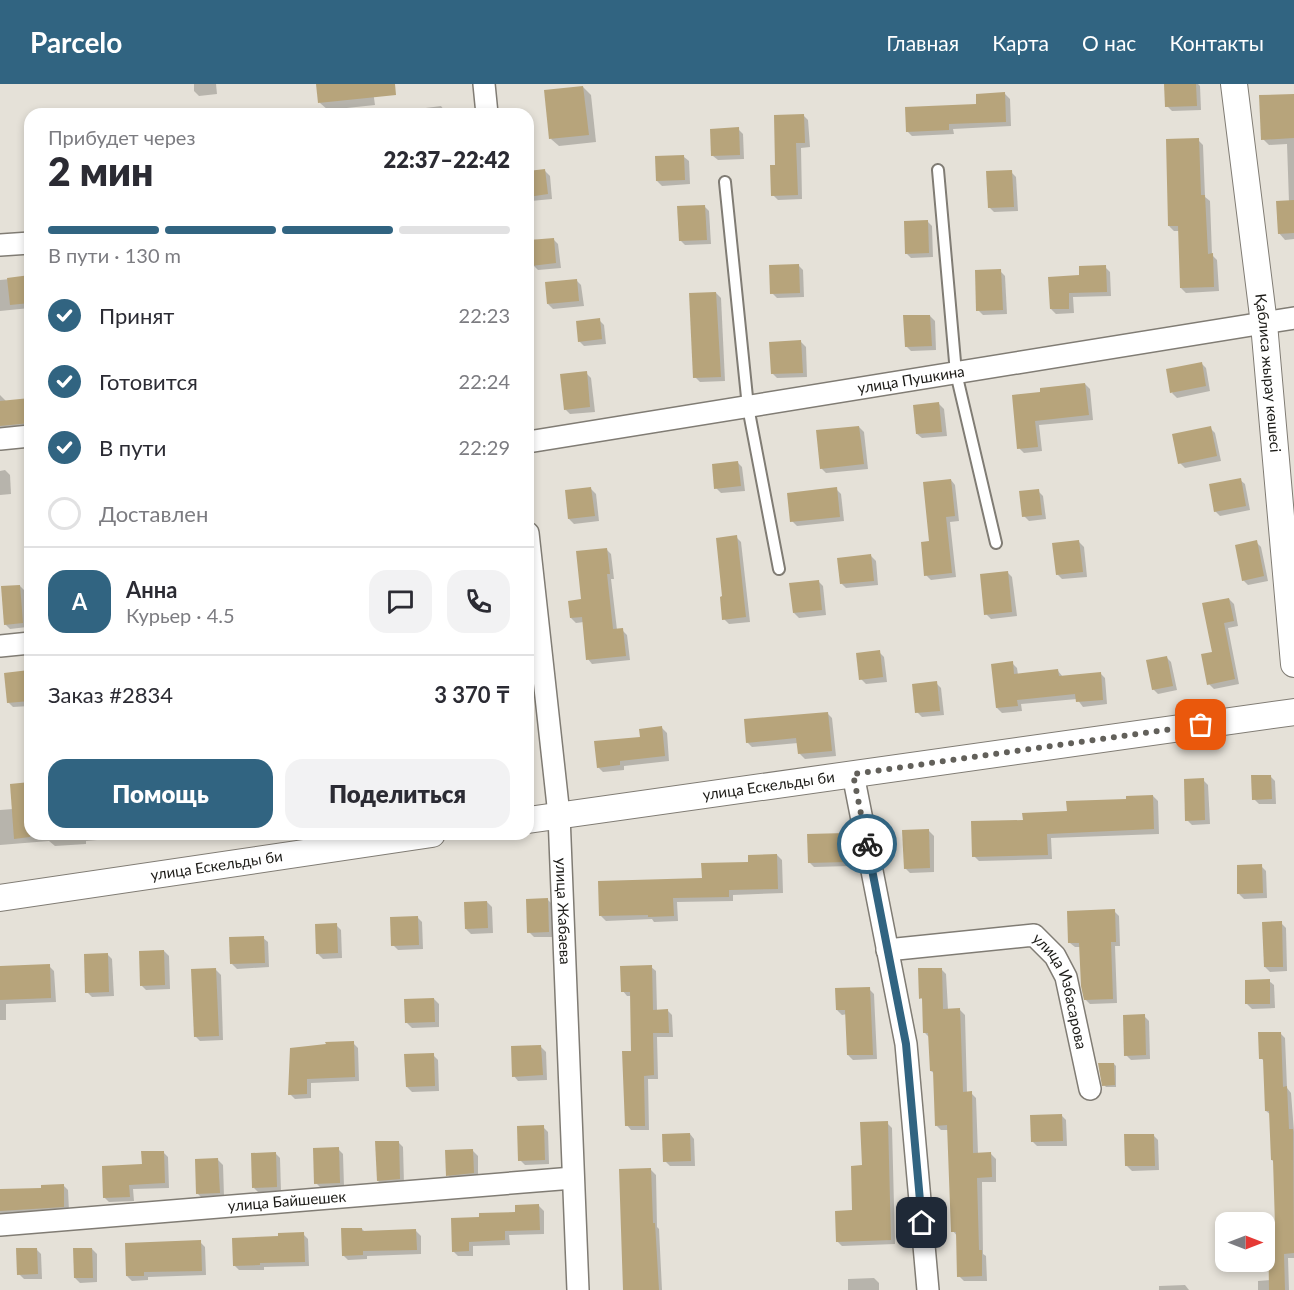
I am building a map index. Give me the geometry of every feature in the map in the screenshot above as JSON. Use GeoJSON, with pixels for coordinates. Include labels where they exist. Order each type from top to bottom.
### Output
{"type":"FeatureCollection","features":[{"type":"Feature","properties":{"kind":"street"},"geometry":{"type":"LineString","coordinates":[[484,84],[486,108]]}},
{"type":"Feature","properties":{"kind":"street","name":"Қаблиса жырау көшесі"},"geometry":{"type":"LineString","coordinates":[[1234,84],[1264,324],[1294,664]]}},
{"type":"Feature","properties":{"kind":"street"},"geometry":{"type":"LineString","coordinates":[[0,245],[24,243]]}},
{"type":"Feature","properties":{"kind":"street","name":"улица Пушкина"},"geometry":{"type":"LineString","coordinates":[[534,441],[1294,318]]}},
{"type":"Feature","properties":{"kind":"street"},"geometry":{"type":"LineString","coordinates":[[0,439],[24,437]]}},
{"type":"Feature","properties":{"kind":"street","name":"улица Жабаева"},"geometry":{"type":"LineString","coordinates":[[534,606],[559,815],[578,1290]]}},
{"type":"Feature","properties":{"kind":"street"},"geometry":{"type":"LineString","coordinates":[[0,646],[24,644]]}},
{"type":"Feature","properties":{"kind":"street","name":"улица Ескельды би"},"geometry":{"type":"LineString","coordinates":[[534,819],[1294,712]]}},
{"type":"Feature","properties":{"kind":"street"},"geometry":{"type":"LineString","coordinates":[[853,774],[906,1044],[928,1290]]}},
{"type":"Feature","properties":{"kind":"street","name":"улица Ескельды би"},"geometry":{"type":"LineString","coordinates":[[0,898],[392,840]]}},
{"type":"Feature","properties":{"kind":"street","name":"улица Избасарова"},"geometry":{"type":"LineString","coordinates":[[887,950],[1034,935],[1055,956],[1066,977],[1090,1089]]}},
{"type":"Feature","properties":{"kind":"street","name":"улица Байшешек"},"geometry":{"type":"LineString","coordinates":[[0,1225],[573,1178]]}},
{"type":"Feature","properties":{"kind":"lane"},"geometry":{"type":"LineString","coordinates":[[938,170],[956,373],[996,543]]}},
{"type":"Feature","properties":{"kind":"lane"},"geometry":{"type":"LineString","coordinates":[[725,182],[748,407],[779,569]]}},
{"type":"Feature","properties":{"kind":"building"},"geometry":{"type":"Polygon","coordinates":[[[316,84],[395,84],[396,95],[318,103],[316,84]]]}},
{"type":"Feature","properties":{"kind":"building"},"geometry":{"type":"Polygon","coordinates":[[[1164,84],[1196,84],[1197,106],[1165,107],[1164,84]]]}},
{"type":"Feature","properties":{"kind":"building"},"geometry":{"type":"Polygon","coordinates":[[[583,86],[589,135],[549,139],[544,90],[583,86]]]}},
{"type":"Feature","properties":{"kind":"building"},"geometry":{"type":"Polygon","coordinates":[[[1005,92],[1006,122],[949,124],[949,130],[906,132],[905,107],[976,104],[976,94],[1005,92]]]}},
{"type":"Feature","properties":{"kind":"building"},"geometry":{"type":"Polygon","coordinates":[[[1294,94],[1294,138],[1261,140],[1259,95],[1294,94]]]}},
{"type":"Feature","properties":{"kind":"building"},"geometry":{"type":"Polygon","coordinates":[[[804,114],[805,143],[796,143],[798,195],[771,196],[770,165],[775,165],[774,115],[804,114]]]}},
{"type":"Feature","properties":{"kind":"building"},"geometry":{"type":"Polygon","coordinates":[[[739,127],[740,155],[711,156],[710,129],[739,127]]]}},
{"type":"Feature","properties":{"kind":"building"},"geometry":{"type":"Polygon","coordinates":[[[1199,138],[1201,195],[1205,195],[1208,254],[1213,253],[1214,287],[1180,288],[1178,226],[1168,226],[1166,139],[1199,138]]]}},
{"type":"Feature","properties":{"kind":"building"},"geometry":{"type":"Polygon","coordinates":[[[684,155],[685,180],[656,181],[655,156],[684,155]]]}},
{"type":"Feature","properties":{"kind":"building"},"geometry":{"type":"Polygon","coordinates":[[[545,169],[548,194],[534,196],[534,170],[545,169]]]}},
{"type":"Feature","properties":{"kind":"building"},"geometry":{"type":"Polygon","coordinates":[[[1012,170],[1014,207],[988,208],[986,171],[1012,170]]]}},
{"type":"Feature","properties":{"kind":"building"},"geometry":{"type":"Polygon","coordinates":[[[1294,200],[1294,233],[1278,234],[1276,201],[1294,200]]]}},
{"type":"Feature","properties":{"kind":"building"},"geometry":{"type":"Polygon","coordinates":[[[705,205],[707,240],[679,241],[677,206],[705,205]]]}},
{"type":"Feature","properties":{"kind":"building"},"geometry":{"type":"Polygon","coordinates":[[[928,220],[929,253],[905,254],[904,221],[928,220]]]}},
{"type":"Feature","properties":{"kind":"building"},"geometry":{"type":"Polygon","coordinates":[[[554,238],[556,263],[534,266],[534,240],[554,238]]]}},
{"type":"Feature","properties":{"kind":"building"},"geometry":{"type":"Polygon","coordinates":[[[799,264],[800,293],[770,294],[769,265],[799,264]]]}},
{"type":"Feature","properties":{"kind":"building"},"geometry":{"type":"Polygon","coordinates":[[[1106,265],[1107,292],[1069,293],[1069,309],[1050,309],[1048,277],[1079,275],[1079,266],[1106,265]]]}},
{"type":"Feature","properties":{"kind":"building"},"geometry":{"type":"Polygon","coordinates":[[[1001,269],[1003,310],[976,311],[975,270],[1001,269]]]}},
{"type":"Feature","properties":{"kind":"building"},"geometry":{"type":"Polygon","coordinates":[[[24,276],[24,304],[10,305],[7,278],[24,276]]]}},
{"type":"Feature","properties":{"kind":"building"},"geometry":{"type":"Polygon","coordinates":[[[577,279],[579,301],[547,304],[545,282],[577,279]]]}},
{"type":"Feature","properties":{"kind":"building"},"geometry":{"type":"Polygon","coordinates":[[[716,292],[721,377],[693,378],[689,293],[716,292]]]}},
{"type":"Feature","properties":{"kind":"building"},"geometry":{"type":"Polygon","coordinates":[[[903,315],[930,315],[932,346],[905,347],[903,315]]]}},
{"type":"Feature","properties":{"kind":"building"},"geometry":{"type":"Polygon","coordinates":[[[600,318],[602,339],[578,342],[576,321],[600,318]]]}},
{"type":"Feature","properties":{"kind":"building"},"geometry":{"type":"Polygon","coordinates":[[[801,340],[803,373],[771,374],[769,342],[801,340]]]}},
{"type":"Feature","properties":{"kind":"building"},"geometry":{"type":"Polygon","coordinates":[[[1202,362],[1206,386],[1170,393],[1166,369],[1202,362]]]}},
{"type":"Feature","properties":{"kind":"building"},"geometry":{"type":"Polygon","coordinates":[[[587,371],[590,407],[564,410],[560,374],[587,371]]]}},
{"type":"Feature","properties":{"kind":"building"},"geometry":{"type":"Polygon","coordinates":[[[1085,383],[1089,415],[1035,421],[1038,447],[1017,449],[1012,395],[1040,392],[1040,388],[1085,383]]]}},
{"type":"Feature","properties":{"kind":"building"},"geometry":{"type":"Polygon","coordinates":[[[24,399],[24,424],[0,426],[0,401],[24,399]]]}},
{"type":"Feature","properties":{"kind":"building"},"geometry":{"type":"Polygon","coordinates":[[[939,402],[942,432],[916,434],[913,405],[939,402]]]}},
{"type":"Feature","properties":{"kind":"building"},"geometry":{"type":"Polygon","coordinates":[[[859,426],[864,464],[820,469],[816,430],[859,426]]]}},
{"type":"Feature","properties":{"kind":"building"},"geometry":{"type":"Polygon","coordinates":[[[1211,426],[1217,456],[1178,464],[1172,434],[1211,426]]]}},
{"type":"Feature","properties":{"kind":"building"},"geometry":{"type":"Polygon","coordinates":[[[738,461],[741,486],[714,489],[712,464],[738,461]]]}},
{"type":"Feature","properties":{"kind":"building"},"geometry":{"type":"Polygon","coordinates":[[[1241,478],[1246,506],[1214,512],[1209,484],[1241,478]]]}},
{"type":"Feature","properties":{"kind":"building"},"geometry":{"type":"Polygon","coordinates":[[[951,479],[955,516],[946,517],[952,573],[924,576],[921,542],[929,541],[923,482],[951,479]]]}},
{"type":"Feature","properties":{"kind":"building"},"geometry":{"type":"Polygon","coordinates":[[[591,487],[595,516],[568,519],[565,490],[591,487]]]}},
{"type":"Feature","properties":{"kind":"building"},"geometry":{"type":"Polygon","coordinates":[[[837,487],[840,517],[790,522],[787,493],[837,487]]]}},
{"type":"Feature","properties":{"kind":"building"},"geometry":{"type":"Polygon","coordinates":[[[1039,489],[1042,515],[1022,517],[1019,491],[1039,489]]]}},
{"type":"Feature","properties":{"kind":"building"},"geometry":{"type":"Polygon","coordinates":[[[737,535],[746,617],[722,620],[716,538],[737,535]]]}},
{"type":"Feature","properties":{"kind":"building"},"geometry":{"type":"Polygon","coordinates":[[[1079,540],[1083,572],[1056,575],[1052,543],[1079,540]]]}},
{"type":"Feature","properties":{"kind":"building"},"geometry":{"type":"Polygon","coordinates":[[[1257,540],[1264,576],[1242,581],[1235,545],[1257,540]]]}},
{"type":"Feature","properties":{"kind":"building"},"geometry":{"type":"Polygon","coordinates":[[[607,548],[610,574],[607,574],[613,629],[623,628],[626,656],[586,660],[582,617],[570,618],[568,601],[581,599],[576,551],[607,548]]]}},
{"type":"Feature","properties":{"kind":"building"},"geometry":{"type":"Polygon","coordinates":[[[871,554],[874,581],[840,584],[837,558],[871,554]]]}},
{"type":"Feature","properties":{"kind":"building"},"geometry":{"type":"Polygon","coordinates":[[[1008,571],[1012,612],[984,615],[980,574],[1008,571]]]}},
{"type":"Feature","properties":{"kind":"building"},"geometry":{"type":"Polygon","coordinates":[[[819,580],[822,610],[793,613],[789,583],[819,580]]]}},
{"type":"Feature","properties":{"kind":"building"},"geometry":{"type":"Polygon","coordinates":[[[20,585],[23,623],[4,625],[1,586],[20,585]]]}},
{"type":"Feature","properties":{"kind":"building"},"geometry":{"type":"Polygon","coordinates":[[[1229,598],[1234,621],[1224,623],[1235,679],[1207,685],[1201,654],[1212,652],[1202,603],[1229,598]]]}},
{"type":"Feature","properties":{"kind":"building"},"geometry":{"type":"Polygon","coordinates":[[[880,650],[883,677],[859,680],[856,653],[880,650]]]}},
{"type":"Feature","properties":{"kind":"building"},"geometry":{"type":"Polygon","coordinates":[[[1167,656],[1173,686],[1152,690],[1146,660],[1167,656]]]}},
{"type":"Feature","properties":{"kind":"building"},"geometry":{"type":"Polygon","coordinates":[[[1013,661],[1014,674],[1058,669],[1059,676],[1101,672],[1103,700],[1076,702],[1075,694],[1017,700],[1018,706],[996,708],[991,664],[1013,661]]]}},
{"type":"Feature","properties":{"kind":"building"},"geometry":{"type":"Polygon","coordinates":[[[24,671],[24,702],[7,703],[4,673],[24,671]]]}},
{"type":"Feature","properties":{"kind":"building"},"geometry":{"type":"Polygon","coordinates":[[[937,681],[940,711],[915,713],[912,684],[937,681]]]}},
{"type":"Feature","properties":{"kind":"building"},"geometry":{"type":"Polygon","coordinates":[[[828,712],[832,751],[798,754],[796,738],[746,743],[744,719],[828,712]]]}},
{"type":"Feature","properties":{"kind":"building"},"geometry":{"type":"Polygon","coordinates":[[[662,726],[665,756],[620,761],[620,765],[597,768],[594,741],[640,737],[639,729],[662,726]]]}},
{"type":"Feature","properties":{"kind":"building"},"geometry":{"type":"Polygon","coordinates":[[[1251,775],[1271,775],[1272,799],[1252,800],[1251,775]]]}},
{"type":"Feature","properties":{"kind":"building"},"geometry":{"type":"Polygon","coordinates":[[[1204,778],[1205,820],[1185,821],[1184,779],[1204,778]]]}},
{"type":"Feature","properties":{"kind":"building"},"geometry":{"type":"Polygon","coordinates":[[[24,783],[24,838],[14,839],[10,784],[24,783]]]}},
{"type":"Feature","properties":{"kind":"building"},"geometry":{"type":"Polygon","coordinates":[[[1153,795],[1154,829],[1047,834],[1048,855],[972,857],[971,821],[1023,820],[1022,813],[1067,811],[1066,801],[1126,799],[1126,796],[1153,795]]]}},
{"type":"Feature","properties":{"kind":"building"},"geometry":{"type":"Polygon","coordinates":[[[929,829],[930,868],[904,869],[902,830],[929,829]]]}},
{"type":"Feature","properties":{"kind":"building"},"geometry":{"type":"Polygon","coordinates":[[[846,833],[847,862],[808,863],[807,834],[846,833]]]}},
{"type":"Feature","properties":{"kind":"building"},"geometry":{"type":"Polygon","coordinates":[[[777,854],[778,889],[729,890],[729,897],[673,898],[674,916],[599,916],[598,881],[702,878],[701,863],[748,862],[748,855],[777,854]]]}},
{"type":"Feature","properties":{"kind":"building"},"geometry":{"type":"Polygon","coordinates":[[[1262,864],[1263,893],[1237,894],[1237,865],[1262,864]]]}},
{"type":"Feature","properties":{"kind":"building"},"geometry":{"type":"Polygon","coordinates":[[[548,898],[549,932],[527,933],[526,899],[548,898]]]}},
{"type":"Feature","properties":{"kind":"building"},"geometry":{"type":"Polygon","coordinates":[[[487,901],[488,928],[465,929],[464,902],[487,901]]]}},
{"type":"Feature","properties":{"kind":"building"},"geometry":{"type":"Polygon","coordinates":[[[1115,909],[1116,942],[1111,942],[1113,999],[1084,1000],[1079,943],[1068,943],[1067,911],[1115,909]]]}},
{"type":"Feature","properties":{"kind":"building"},"geometry":{"type":"Polygon","coordinates":[[[418,916],[419,945],[391,946],[390,917],[418,916]]]}},
{"type":"Feature","properties":{"kind":"building"},"geometry":{"type":"Polygon","coordinates":[[[1282,921],[1283,967],[1264,967],[1262,922],[1282,921]]]}},
{"type":"Feature","properties":{"kind":"building"},"geometry":{"type":"Polygon","coordinates":[[[337,923],[338,953],[316,954],[315,924],[337,923]]]}},
{"type":"Feature","properties":{"kind":"building"},"geometry":{"type":"Polygon","coordinates":[[[264,936],[265,963],[230,964],[229,937],[264,936]]]}},
{"type":"Feature","properties":{"kind":"building"},"geometry":{"type":"Polygon","coordinates":[[[164,950],[165,985],[140,986],[139,951],[164,950]]]}},
{"type":"Feature","properties":{"kind":"building"},"geometry":{"type":"Polygon","coordinates":[[[108,953],[109,992],[85,993],[84,954],[108,953]]]}},
{"type":"Feature","properties":{"kind":"building"},"geometry":{"type":"Polygon","coordinates":[[[50,964],[51,998],[0,1000],[0,966],[50,964]]]}},
{"type":"Feature","properties":{"kind":"building"},"geometry":{"type":"Polygon","coordinates":[[[652,965],[653,1010],[668,1009],[669,1033],[653,1033],[654,1075],[644,1076],[645,1126],[625,1126],[622,1051],[631,1051],[630,992],[621,992],[620,966],[652,965]]]}},
{"type":"Feature","properties":{"kind":"building"},"geometry":{"type":"Polygon","coordinates":[[[216,968],[219,1036],[194,1037],[191,969],[216,968]]]}},
{"type":"Feature","properties":{"kind":"building"},"geometry":{"type":"Polygon","coordinates":[[[918,968],[942,968],[943,1009],[960,1008],[963,1092],[972,1091],[973,1153],[991,1152],[992,1177],[977,1178],[982,1276],[957,1277],[956,1232],[951,1232],[947,1125],[935,1126],[933,1071],[930,1071],[928,1033],[923,1033],[918,968]]]}},
{"type":"Feature","properties":{"kind":"building"},"geometry":{"type":"Polygon","coordinates":[[[1270,979],[1270,1004],[1245,1004],[1245,980],[1270,979]]]}},
{"type":"Feature","properties":{"kind":"building"},"geometry":{"type":"Polygon","coordinates":[[[870,987],[873,1055],[847,1055],[845,1010],[836,1010],[835,988],[870,987]]]}},
{"type":"Feature","properties":{"kind":"building"},"geometry":{"type":"Polygon","coordinates":[[[434,998],[435,1022],[405,1023],[404,999],[434,998]]]}},
{"type":"Feature","properties":{"kind":"building"},"geometry":{"type":"Polygon","coordinates":[[[1145,1014],[1146,1055],[1124,1056],[1123,1015],[1145,1014]]]}},
{"type":"Feature","properties":{"kind":"building"},"geometry":{"type":"Polygon","coordinates":[[[1258,1032],[1281,1032],[1283,1087],[1287,1086],[1289,1129],[1293,1129],[1294,1253],[1284,1254],[1285,1290],[1269,1290],[1269,1272],[1275,1272],[1273,1160],[1271,1160],[1269,1111],[1265,1111],[1263,1059],[1259,1059],[1258,1032]]]}},
{"type":"Feature","properties":{"kind":"building"},"geometry":{"type":"Polygon","coordinates":[[[354,1041],[355,1077],[307,1079],[307,1094],[288,1095],[290,1048],[326,1044],[325,1042],[354,1041]]]}},
{"type":"Feature","properties":{"kind":"building"},"geometry":{"type":"Polygon","coordinates":[[[541,1045],[543,1075],[512,1077],[511,1046],[541,1045]]]}},
{"type":"Feature","properties":{"kind":"building"},"geometry":{"type":"Polygon","coordinates":[[[434,1053],[435,1086],[406,1087],[404,1054],[434,1053]]]}},
{"type":"Feature","properties":{"kind":"building"},"geometry":{"type":"Polygon","coordinates":[[[1098,1063],[1114,1063],[1115,1085],[1102,1086],[1098,1063]]]}},
{"type":"Feature","properties":{"kind":"building"},"geometry":{"type":"Polygon","coordinates":[[[1062,1114],[1063,1141],[1031,1142],[1030,1115],[1062,1114]]]}},
{"type":"Feature","properties":{"kind":"building"},"geometry":{"type":"Polygon","coordinates":[[[888,1121],[891,1240],[836,1242],[835,1211],[852,1210],[851,1166],[862,1165],[860,1122],[888,1121]]]}},
{"type":"Feature","properties":{"kind":"building"},"geometry":{"type":"Polygon","coordinates":[[[544,1125],[545,1160],[518,1161],[517,1126],[544,1125]]]}},
{"type":"Feature","properties":{"kind":"building"},"geometry":{"type":"Polygon","coordinates":[[[690,1133],[691,1161],[663,1162],[662,1134],[690,1133]]]}},
{"type":"Feature","properties":{"kind":"building"},"geometry":{"type":"Polygon","coordinates":[[[1124,1134],[1154,1134],[1155,1166],[1125,1166],[1124,1134]]]}},
{"type":"Feature","properties":{"kind":"building"},"geometry":{"type":"Polygon","coordinates":[[[375,1141],[399,1141],[400,1179],[377,1181],[375,1141]]]}},
{"type":"Feature","properties":{"kind":"building"},"geometry":{"type":"Polygon","coordinates":[[[339,1147],[340,1183],[314,1184],[313,1148],[339,1147]]]}},
{"type":"Feature","properties":{"kind":"building"},"geometry":{"type":"Polygon","coordinates":[[[473,1149],[474,1173],[446,1176],[445,1150],[473,1149]]]}},
{"type":"Feature","properties":{"kind":"building"},"geometry":{"type":"Polygon","coordinates":[[[141,1151],[164,1151],[165,1183],[129,1185],[130,1197],[103,1198],[102,1166],[142,1164],[141,1151]]]}},
{"type":"Feature","properties":{"kind":"building"},"geometry":{"type":"Polygon","coordinates":[[[276,1152],[277,1187],[252,1188],[251,1153],[276,1152]]]}},
{"type":"Feature","properties":{"kind":"building"},"geometry":{"type":"Polygon","coordinates":[[[218,1158],[220,1193],[196,1194],[195,1159],[218,1158]]]}},
{"type":"Feature","properties":{"kind":"building"},"geometry":{"type":"Polygon","coordinates":[[[651,1168],[659,1290],[623,1290],[619,1169],[651,1168]]]}},
{"type":"Feature","properties":{"kind":"building"},"geometry":{"type":"Polygon","coordinates":[[[64,1184],[64,1207],[0,1211],[0,1189],[41,1188],[41,1185],[64,1184]]]}},
{"type":"Feature","properties":{"kind":"building"},"geometry":{"type":"Polygon","coordinates":[[[539,1204],[540,1230],[505,1231],[505,1240],[469,1242],[469,1251],[452,1252],[451,1218],[479,1217],[479,1213],[515,1212],[515,1205],[539,1204]]]}},
{"type":"Feature","properties":{"kind":"building"},"geometry":{"type":"Polygon","coordinates":[[[341,1228],[362,1228],[362,1231],[416,1229],[417,1250],[363,1251],[363,1255],[342,1256],[341,1228]]]}},
{"type":"Feature","properties":{"kind":"building"},"geometry":{"type":"Polygon","coordinates":[[[304,1232],[305,1262],[233,1266],[232,1238],[278,1236],[278,1233],[304,1232]]]}},
{"type":"Feature","properties":{"kind":"building"},"geometry":{"type":"Polygon","coordinates":[[[201,1240],[202,1271],[144,1272],[144,1276],[126,1276],[125,1243],[201,1240]]]}},
{"type":"Feature","properties":{"kind":"building"},"geometry":{"type":"Polygon","coordinates":[[[16,1248],[37,1248],[38,1274],[17,1275],[16,1248]]]}},
{"type":"Feature","properties":{"kind":"building"},"geometry":{"type":"Polygon","coordinates":[[[73,1248],[92,1248],[93,1278],[74,1278],[73,1248]]]}},
{"type":"Feature","properties":{"kind":"way so far"},"geometry":{"type":"LineString","coordinates":[[867,844],[853,774],[1201,725]]}},
{"type":"Feature","properties":{"kind":"route"},"geometry":{"type":"LineString","coordinates":[[867,844],[906,1044],[922,1223]]}}]}
